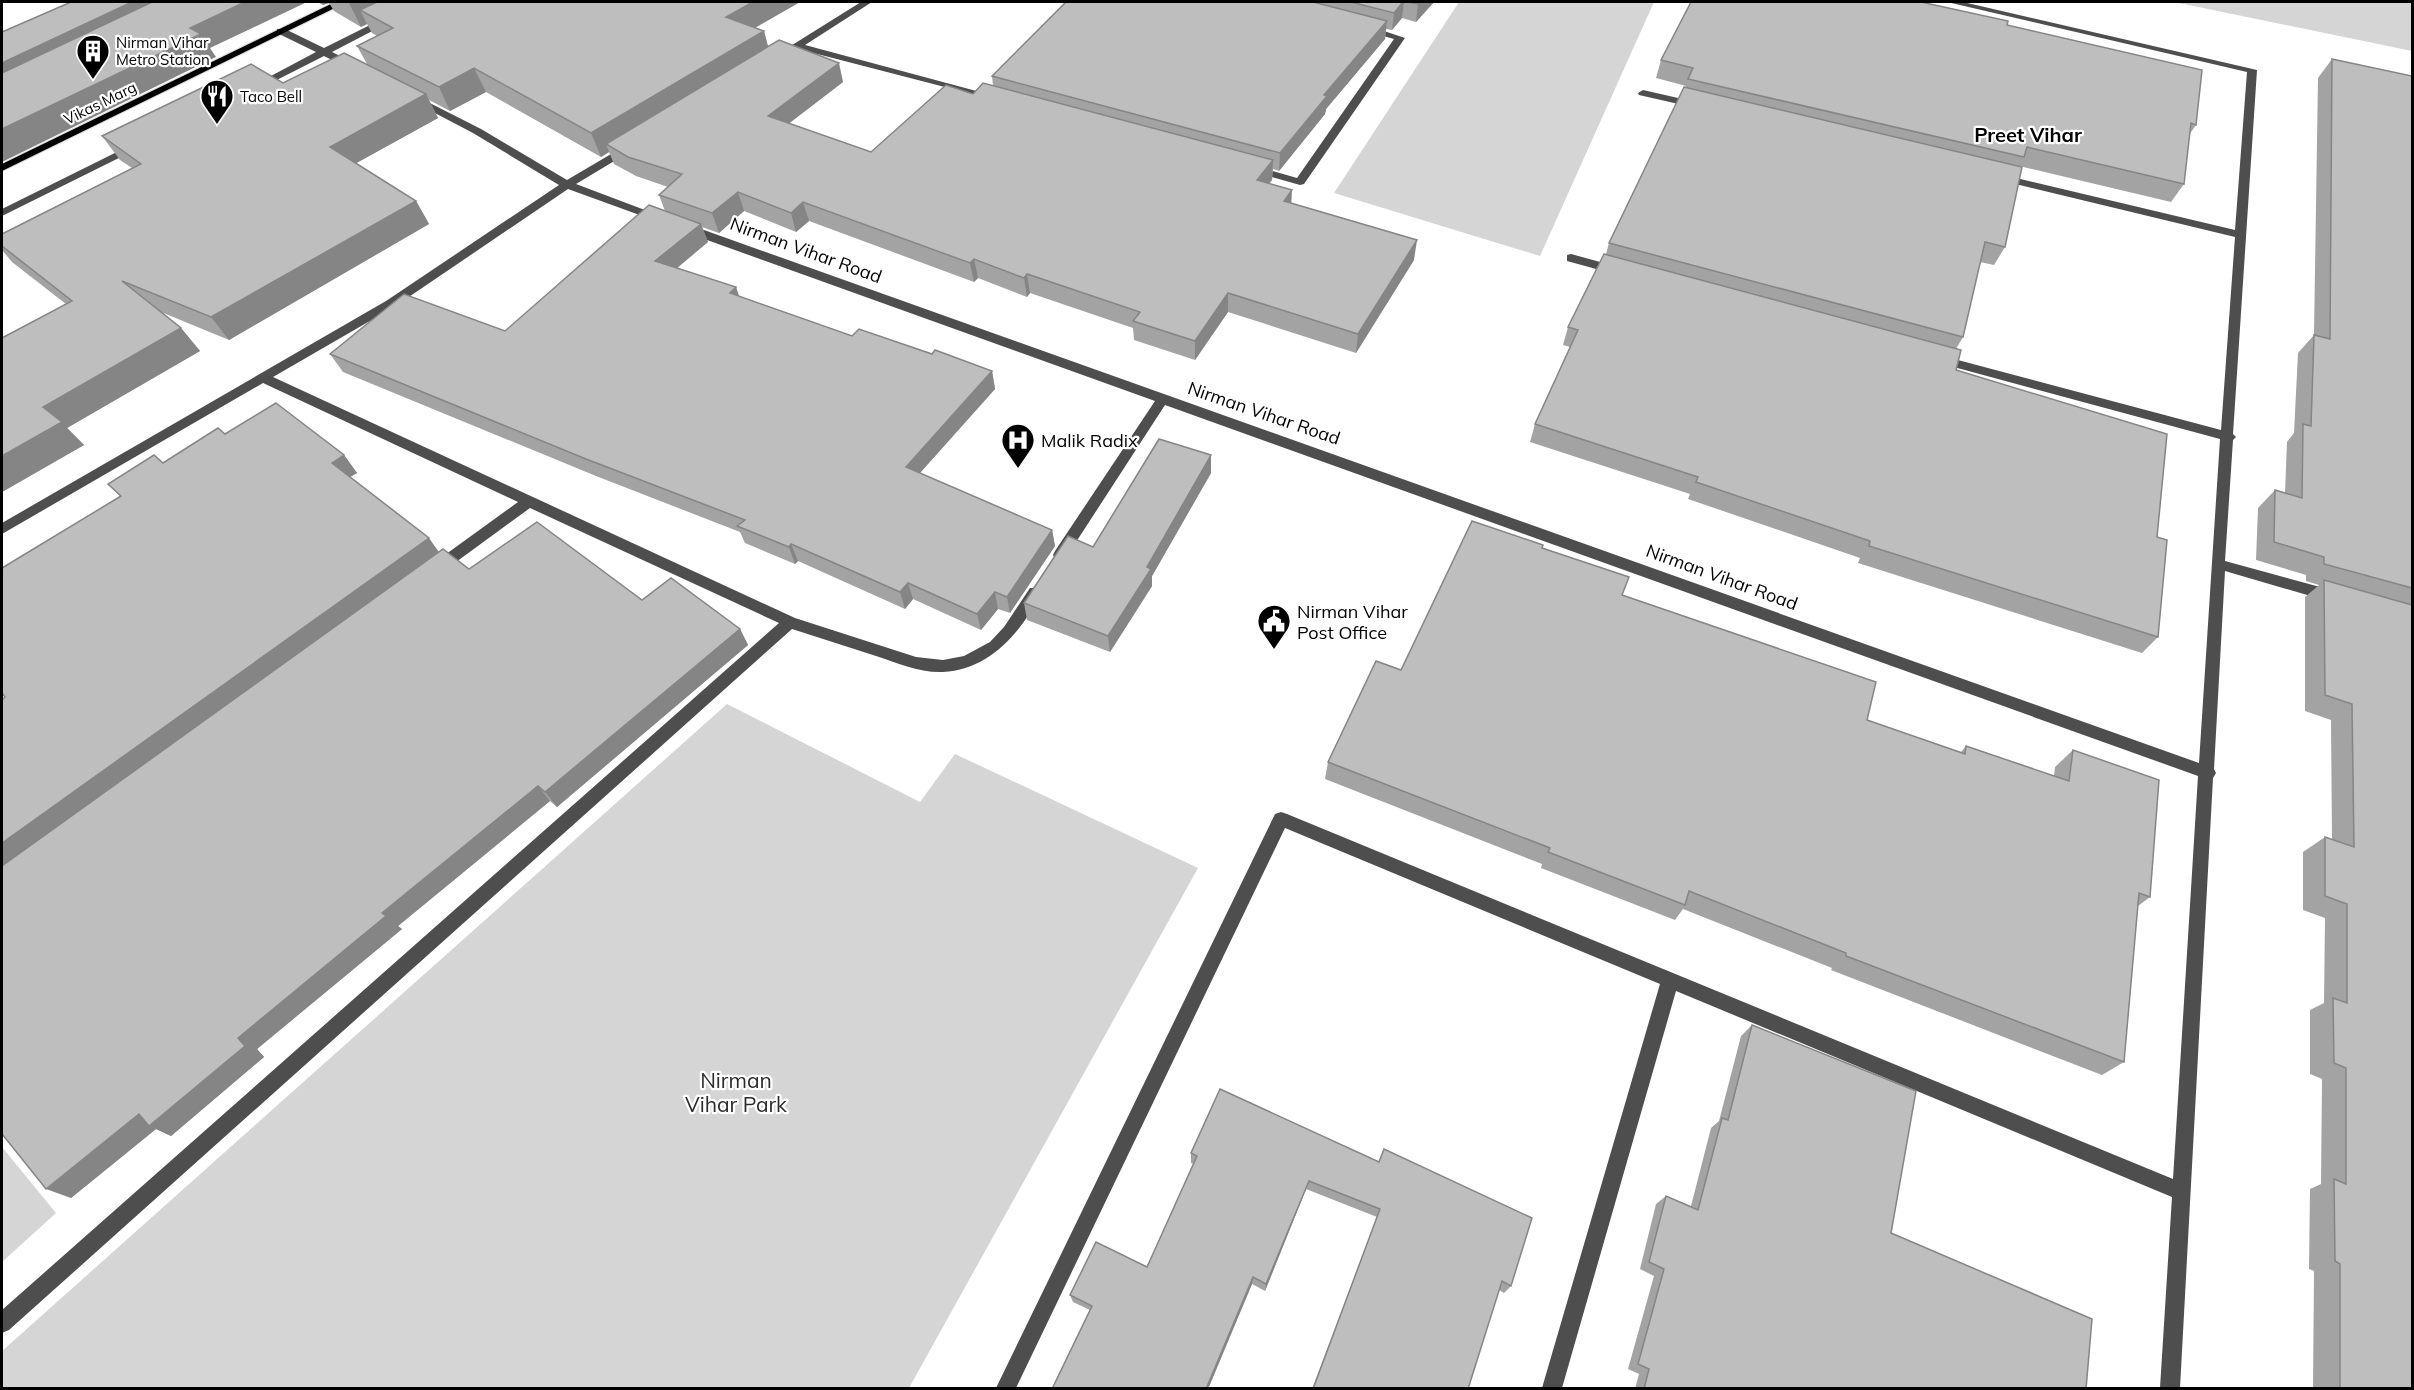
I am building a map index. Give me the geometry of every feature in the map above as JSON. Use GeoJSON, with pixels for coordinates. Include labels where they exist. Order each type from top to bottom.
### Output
{"type":"FeatureCollection","features":[{"type":"Feature","properties":{"kind":"main road","name":"Vikas Marg"},"geometry":{"type":"LineString","coordinates":[[2,168],[342,2]]}},
{"type":"Feature","properties":{"kind":"street"},"geometry":{"type":"LineString","coordinates":[[242,93],[423,2]]}},
{"type":"Feature","properties":{"kind":"street"},"geometry":{"type":"LineString","coordinates":[[767,64],[867,2]]}},
{"type":"Feature","properties":{"kind":"street"},"geometry":{"type":"LineString","coordinates":[[1952,2],[2252,70],[2229,437],[2218,564],[2208,773],[2170,1389]]}},
{"type":"Feature","properties":{"kind":"street"},"geometry":{"type":"LineString","coordinates":[[1243,166],[1300,182],[1400,38],[1357,26]]}},
{"type":"Feature","properties":{"kind":"street"},"geometry":{"type":"LineString","coordinates":[[281,31],[366,73]]}},
{"type":"Feature","properties":{"kind":"street"},"geometry":{"type":"LineString","coordinates":[[797,46],[1003,101]]}},
{"type":"Feature","properties":{"kind":"street"},"geometry":{"type":"LineString","coordinates":[[1643,93],[1712,109]]}},
{"type":"Feature","properties":{"kind":"street","name":"Nirman Vihar Road"},"geometry":{"type":"LineString","coordinates":[[406,94],[477,131],[567,185],[2208,773]]}},
{"type":"Feature","properties":{"kind":"street"},"geometry":{"type":"LineString","coordinates":[[2,213],[148,140]]}},
{"type":"Feature","properties":{"kind":"street"},"geometry":{"type":"LineString","coordinates":[[2,529],[390,304],[567,185],[637,143]]}},
{"type":"Feature","properties":{"kind":"street"},"geometry":{"type":"LineString","coordinates":[[1988,175],[2241,235]]}},
{"type":"Feature","properties":{"kind":"street"},"geometry":{"type":"LineString","coordinates":[[1571,258],[1629,274]]}},
{"type":"Feature","properties":{"kind":"street"},"geometry":{"type":"LineString","coordinates":[[1929,356],[2229,437]]}},
{"type":"Feature","properties":{"kind":"street"},"geometry":{"type":"LineString","coordinates":[[263,378],[531,500],[790,622],[916,663],[943,666],[967,661],[995,646],[1010,631],[1042,582]]}},
{"type":"Feature","properties":{"kind":"street"},"geometry":{"type":"LineString","coordinates":[[1054,563],[1163,398]]}},
{"type":"Feature","properties":{"kind":"street"},"geometry":{"type":"LineString","coordinates":[[425,577],[531,500]]}},
{"type":"Feature","properties":{"kind":"street"},"geometry":{"type":"LineString","coordinates":[[2218,564],[2344,599]]}},
{"type":"Feature","properties":{"kind":"street"},"geometry":{"type":"LineString","coordinates":[[2,1323],[790,622]]}},
{"type":"Feature","properties":{"kind":"street"},"geometry":{"type":"LineString","coordinates":[[1006,1389],[1281,819],[2182,1192]]}},
{"type":"Feature","properties":{"kind":"street"},"geometry":{"type":"LineString","coordinates":[[1552,1389],[1670,980]]}},
{"type":"Feature","properties":{"kind":"green space"},"geometry":{"type":"Polygon","coordinates":[[[1459,2],[1654,2],[1540,256],[1334,193],[1459,2]]]}},
{"type":"Feature","properties":{"kind":"green space"},"geometry":{"type":"Polygon","coordinates":[[[2174,2],[2412,2],[2412,51],[2174,2]]]}},
{"type":"Feature","properties":{"kind":"green space","name":"Nirman Vihar Park"},"geometry":{"type":"Polygon","coordinates":[[[727,704],[920,802],[955,754],[1198,868],[909,1388],[2,1388],[2,1351],[727,704]]]}},
{"type":"Feature","properties":{"kind":"green space"},"geometry":{"type":"Polygon","coordinates":[[[2,1147],[56,1213],[2,1262],[2,1147]]]}},
{"type":"Feature","properties":{"kind":"building"},"geometry":{"type":"Polygon","coordinates":[[[71,2],[132,2],[2,63],[2,32],[71,2]]]}},
{"type":"Feature","properties":{"kind":"building"},"geometry":{"type":"Polygon","coordinates":[[[152,2],[245,2],[190,28],[201,34],[2,129],[2,73],[152,2]]]}},
{"type":"Feature","properties":{"kind":"building"},"geometry":{"type":"Polygon","coordinates":[[[377,2],[753,2],[726,17],[764,31],[591,133],[474,68],[439,87],[357,46],[393,28],[360,10],[377,2]]]}},
{"type":"Feature","properties":{"kind":"building"},"geometry":{"type":"Polygon","coordinates":[[[1066,2],[1313,2],[1387,21],[1324,95],[1327,96],[1280,153],[992,76],[1066,2]]]}},
{"type":"Feature","properties":{"kind":"building"},"geometry":{"type":"Polygon","coordinates":[[[1351,2],[1403,2],[1394,13],[1351,2]]]}},
{"type":"Feature","properties":{"kind":"building"},"geometry":{"type":"Polygon","coordinates":[[[1691,2],[1921,2],[2008,21],[2007,25],[2202,70],[2196,125],[2191,123],[2184,184],[2027,147],[2024,157],[1688,79],[1693,68],[1661,60],[1691,2]]]}},
{"type":"Feature","properties":{"kind":"building"},"geometry":{"type":"Polygon","coordinates":[[[779,40],[839,63],[768,116],[871,152],[946,85],[973,94],[983,83],[1273,160],[1257,180],[1292,190],[1284,201],[1417,240],[1358,334],[1228,293],[1195,341],[1133,321],[1140,312],[1027,274],[1024,278],[974,259],[970,263],[803,202],[791,213],[738,192],[712,213],[659,195],[682,174],[628,157],[606,144],[779,40]]]}},
{"type":"Feature","properties":{"kind":"building"},"geometry":{"type":"Polygon","coordinates":[[[344,53],[426,94],[330,147],[416,201],[211,317],[122,281],[181,328],[43,407],[62,422],[2,456],[2,338],[72,301],[2,246],[2,234],[141,164],[102,136],[251,64],[283,83],[344,53]]]}},
{"type":"Feature","properties":{"kind":"building"},"geometry":{"type":"Polygon","coordinates":[[[2332,59],[2412,76],[2412,588],[2324,564],[2324,557],[2274,542],[2275,490],[2302,498],[2303,424],[2311,426],[2314,335],[2330,339],[2332,59]]]}},
{"type":"Feature","properties":{"kind":"building"},"geometry":{"type":"Polygon","coordinates":[[[1684,87],[2022,167],[2005,247],[1985,242],[1963,337],[1609,243],[1684,87]]]}},
{"type":"Feature","properties":{"kind":"building"},"geometry":{"type":"Polygon","coordinates":[[[649,205],[701,224],[655,261],[736,287],[730,293],[852,336],[859,329],[932,354],[935,350],[992,371],[906,467],[1052,530],[1007,597],[995,592],[977,614],[908,583],[900,592],[791,544],[789,547],[737,526],[745,520],[586,459],[330,354],[404,294],[505,331],[649,205]]]}},
{"type":"Feature","properties":{"kind":"building"},"geometry":{"type":"Polygon","coordinates":[[[1604,254],[1961,350],[1956,370],[2167,434],[2157,537],[2167,540],[2158,637],[1869,546],[1870,541],[1696,482],[1698,477],[1535,424],[1578,330],[1568,327],[1604,254]]]}},
{"type":"Feature","properties":{"kind":"building"},"geometry":{"type":"Polygon","coordinates":[[[276,403],[344,455],[332,463],[429,538],[2,843],[2,700],[5,697],[2,693],[2,568],[121,496],[108,484],[154,455],[163,463],[218,428],[225,434],[276,403]]]}},
{"type":"Feature","properties":{"kind":"building"},"geometry":{"type":"Polygon","coordinates":[[[1159,439],[1211,455],[1147,567],[1151,569],[1108,636],[1024,603],[1068,536],[1093,547],[1159,439]]]}},
{"type":"Feature","properties":{"kind":"building"},"geometry":{"type":"Polygon","coordinates":[[[1472,521],[1543,545],[1542,548],[1629,577],[1622,595],[1876,682],[1867,720],[1965,754],[1966,746],[2069,781],[2073,750],[2159,780],[2150,897],[2139,893],[2124,1062],[1846,956],[1846,953],[1689,891],[1685,905],[1548,852],[1550,848],[1328,762],[1376,661],[1401,670],[1472,521]]]}},
{"type":"Feature","properties":{"kind":"building"},"geometry":{"type":"Polygon","coordinates":[[[537,522],[642,600],[671,578],[740,629],[545,792],[538,786],[382,913],[386,916],[238,1038],[245,1046],[149,1126],[139,1114],[46,1189],[2,1134],[2,866],[443,549],[469,569],[537,522]]]}},
{"type":"Feature","properties":{"kind":"building"},"geometry":{"type":"Polygon","coordinates":[[[2324,580],[2412,605],[2412,1389],[2340,1389],[2340,1264],[2335,1261],[2334,1179],[2346,1184],[2346,1068],[2334,1063],[2333,998],[2347,1003],[2347,904],[2325,896],[2325,837],[2354,847],[2352,704],[2325,695],[2324,580]]]}},
{"type":"Feature","properties":{"kind":"building"},"geometry":{"type":"Polygon","coordinates":[[[1752,1025],[1916,1091],[1891,1233],[2092,1319],[2086,1389],[1644,1389],[1649,1369],[1638,1364],[1664,1269],[1649,1262],[1666,1196],[1698,1210],[1722,1118],[1728,1120],[1752,1025]]]}},
{"type":"Feature","properties":{"kind":"building"},"geometry":{"type":"Polygon","coordinates":[[[1220,1089],[1379,1162],[1384,1149],[1532,1218],[1511,1286],[1502,1281],[1468,1389],[1313,1389],[1380,1209],[1309,1181],[1266,1284],[1253,1277],[1206,1389],[1052,1389],[1092,1306],[1070,1295],[1096,1242],[1147,1267],[1197,1156],[1191,1153],[1220,1089]]]}},
{"type":"Feature","properties":{"kind":"place","name":"Nirman Vihar Metro Station"},"geometry":{"type":"Point","coordinates":[93,80]}},
{"type":"Feature","properties":{"kind":"place","name":"Taco Bell"},"geometry":{"type":"Point","coordinates":[217,125]}},
{"type":"Feature","properties":{"kind":"place","name":"Malik Radix"},"geometry":{"type":"Point","coordinates":[1018,469]}},
{"type":"Feature","properties":{"kind":"place","name":"Nirman Vihar Post Office"},"geometry":{"type":"Point","coordinates":[1274,650]}},
{"type":"Feature","properties":{"kind":"district","name":"Preet Vihar"},"geometry":{"type":"Point","coordinates":[2028,134]}}]}
